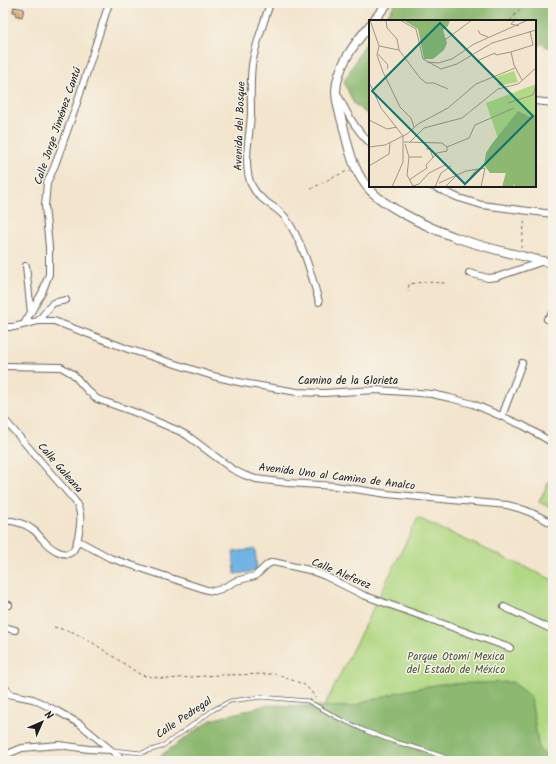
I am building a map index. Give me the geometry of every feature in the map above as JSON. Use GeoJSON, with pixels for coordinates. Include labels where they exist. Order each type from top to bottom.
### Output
{"type":"FeatureCollection","features":[{"type":"Feature","properties":{"kind":"street"},"geometry":{"type":"LineString","coordinates":[[3,7],[5,3]]}},
{"type":"Feature","properties":{"kind":"street","name":"Calle Jorge Jiménez Cantú"},"geometry":{"type":"LineString","coordinates":[[24,324],[42,293],[49,274],[49,247],[45,206],[47,183],[73,115],[109,3]]}},
{"type":"Feature","properties":{"kind":"street","name":"Avenida del Bosque"},"geometry":{"type":"LineString","coordinates":[[270,3],[252,64],[248,162],[249,181],[252,188],[259,196],[282,215],[288,222],[303,250],[319,302]]}},
{"type":"Feature","properties":{"kind":"street"},"geometry":{"type":"LineString","coordinates":[[374,20],[388,3]]}},
{"type":"Feature","properties":{"kind":"street"},"geometry":{"type":"LineString","coordinates":[[369,26],[352,48],[345,61],[337,79],[336,92],[348,148],[356,168],[372,192],[393,208],[426,227],[456,239],[553,264]]}},
{"type":"Feature","properties":{"kind":"street"},"geometry":{"type":"LineString","coordinates":[[336,92],[350,120],[362,136],[369,142]]}},
{"type":"Feature","properties":{"kind":"street"},"geometry":{"type":"LineString","coordinates":[[536,101],[553,103]]}},
{"type":"Feature","properties":{"kind":"street"},"geometry":{"type":"LineString","coordinates":[[434,187],[459,198],[482,205],[553,214]]}},
{"type":"Feature","properties":{"kind":"street"},"geometry":{"type":"LineString","coordinates":[[469,273],[488,278],[497,277],[541,262]]}},
{"type":"Feature","properties":{"kind":"street"},"geometry":{"type":"LineString","coordinates":[[26,266],[31,313]]}},
{"type":"Feature","properties":{"kind":"street"},"geometry":{"type":"LineString","coordinates":[[38,321],[53,303],[66,300]]}},
{"type":"Feature","properties":{"kind":"street"},"geometry":{"type":"LineString","coordinates":[[548,319],[553,313]]}},
{"type":"Feature","properties":{"kind":"street","name":"Camino de la Glorieta"},"geometry":{"type":"LineString","coordinates":[[3,327],[14,327],[38,321],[54,321],[128,349],[212,376],[243,383],[304,392],[323,393],[377,390],[432,394],[473,404],[524,426],[553,444]]}},
{"type":"Feature","properties":{"kind":"street"},"geometry":{"type":"LineString","coordinates":[[502,416],[522,363]]}},
{"type":"Feature","properties":{"kind":"street","name":"Avenida Uno al Camino de Analco"},"geometry":{"type":"LineString","coordinates":[[3,366],[61,367],[68,370],[96,399],[134,412],[179,431],[232,469],[256,479],[335,486],[387,494],[507,505],[523,508],[553,524]]}},
{"type":"Feature","properties":{"kind":"street","name":"Calle Galeana"},"geometry":{"type":"LineString","coordinates":[[3,418],[75,501],[80,509],[80,522],[77,540]]}},
{"type":"Feature","properties":{"kind":"street"},"geometry":{"type":"LineString","coordinates":[[3,521],[12,520],[32,528],[48,545],[61,553],[71,553],[74,550],[77,540]]}},
{"type":"Feature","properties":{"kind":"street","name":"Calle Aleferez"},"geometry":{"type":"LineString","coordinates":[[77,540],[110,558],[214,591],[256,576],[268,564],[273,562],[296,567],[325,576],[363,595],[510,648]]}},
{"type":"Feature","properties":{"kind":"street"},"geometry":{"type":"LineString","coordinates":[[504,607],[553,630]]}},
{"type":"Feature","properties":{"kind":"street"},"geometry":{"type":"LineString","coordinates":[[3,627],[15,630]]}},
{"type":"Feature","properties":{"kind":"street"},"geometry":{"type":"LineString","coordinates":[[3,686],[11,694]]}},
{"type":"Feature","properties":{"kind":"street"},"geometry":{"type":"LineString","coordinates":[[3,693],[33,699],[57,711],[80,724],[124,761]]}},
{"type":"Feature","properties":{"kind":"street"},"geometry":{"type":"LineString","coordinates":[[3,756],[22,748],[59,745],[110,750]]}},
{"type":"Feature","properties":{"kind":"lane","name":"Calle Pedregal"},"geometry":{"type":"LineString","coordinates":[[110,750],[141,753],[161,747],[193,726],[213,710],[230,701],[262,697],[308,701],[338,718],[366,731],[455,761]]}},
{"type":"Feature","properties":{"kind":"path"},"geometry":{"type":"LineString","coordinates":[[511,20],[525,3]]}},
{"type":"Feature","properties":{"kind":"path"},"geometry":{"type":"LineString","coordinates":[[311,189],[333,177],[356,168]]}},
{"type":"Feature","properties":{"kind":"path"},"geometry":{"type":"LineString","coordinates":[[520,256],[526,211]]}},
{"type":"Feature","properties":{"kind":"path"},"geometry":{"type":"LineString","coordinates":[[407,291],[408,292],[409,284],[424,282],[445,283]]}},
{"type":"Feature","properties":{"kind":"path"},"geometry":{"type":"LineString","coordinates":[[54,627],[73,632],[93,643],[141,675],[166,679],[218,675],[275,674],[303,684],[311,691],[317,705]]}},
{"type":"Feature","properties":{"kind":"green space"},"geometry":{"type":"Polygon","coordinates":[[[396,3],[553,3],[553,47],[546,47],[542,43],[536,49],[536,20],[384,20],[396,3]]]}},
{"type":"Feature","properties":{"kind":"green space"},"geometry":{"type":"Polygon","coordinates":[[[369,39],[369,115],[354,104],[344,82],[369,39]]]}},
{"type":"Feature","properties":{"kind":"green space"},"geometry":{"type":"Polygon","coordinates":[[[553,473],[553,509],[539,502],[553,473]]]}},
{"type":"Feature","properties":{"kind":"green space","name":"Parque Otomí Mexica del Estado de México"},"geometry":{"type":"Polygon","coordinates":[[[418,518],[553,580],[553,761],[297,761],[418,518]]]}},
{"type":"Feature","properties":{"kind":"green space"},"geometry":{"type":"Polygon","coordinates":[[[513,682],[531,698],[539,750],[553,761],[153,761],[211,720],[266,705],[350,707],[398,692],[440,684],[513,682]]]}},
{"type":"Feature","properties":{"kind":"water"},"geometry":{"type":"Polygon","coordinates":[[[255,549],[257,571],[235,574],[233,552],[255,549]]]}},
{"type":"Feature","properties":{"kind":"building"},"geometry":{"type":"Polygon","coordinates":[[[14,7],[24,9],[22,17],[16,15],[16,12],[13,12],[14,7]]]}}]}
